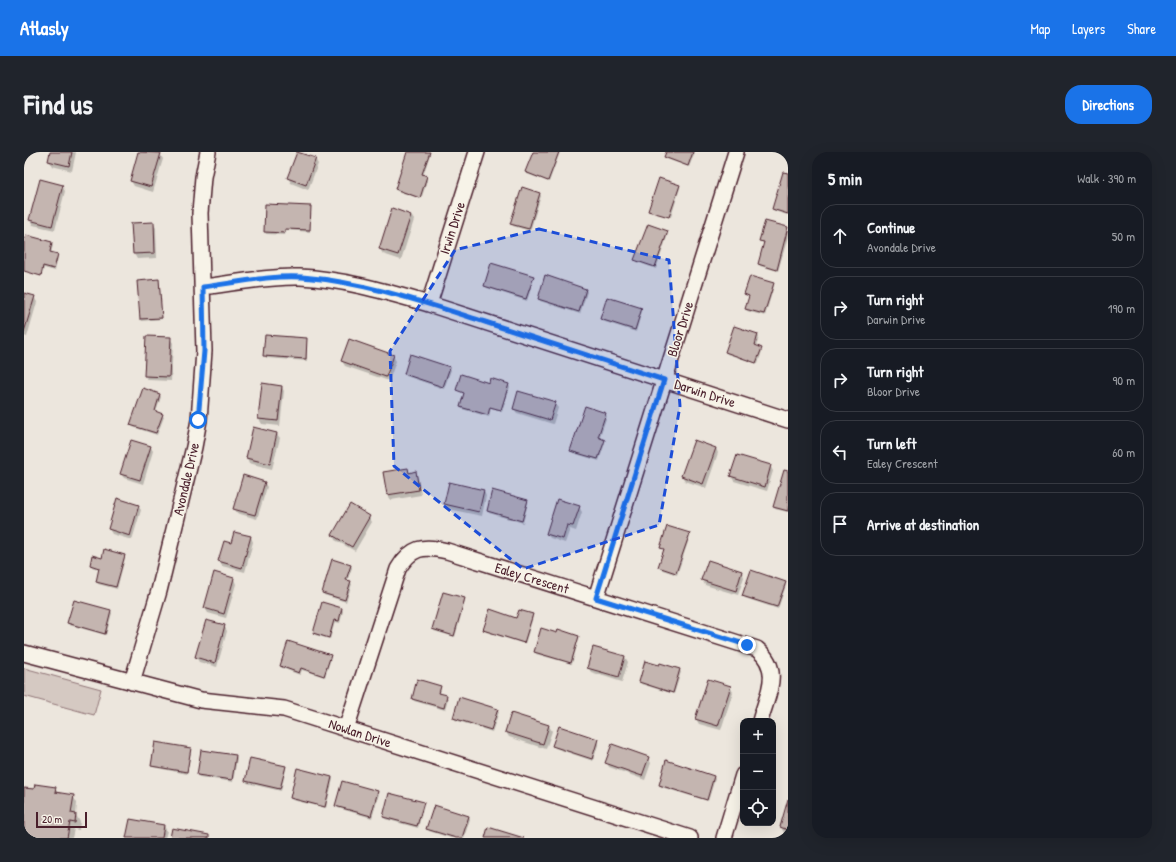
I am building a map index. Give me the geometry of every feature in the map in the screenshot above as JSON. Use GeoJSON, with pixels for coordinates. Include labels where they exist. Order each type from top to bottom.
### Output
{"type":"FeatureCollection","features":[{"type":"Feature","properties":{"kind":"street","name":"Avondale Drive"},"geometry":{"type":"LineString","coordinates":[[132,682],[159,591],[194,447],[202,397],[204,351],[200,213],[203,177],[208,152]]}},
{"type":"Feature","properties":{"kind":"street","name":"Irwin Drive"},"geometry":{"type":"LineString","coordinates":[[429,304],[477,152]]}},
{"type":"Feature","properties":{"kind":"street","name":"Bloor Drive"},"geometry":{"type":"LineString","coordinates":[[596,598],[736,152]]}},
{"type":"Feature","properties":{"kind":"street","name":"Darwin Drive"},"geometry":{"type":"LineString","coordinates":[[203,287],[270,278],[301,277],[350,284],[429,304],[788,420]]}},
{"type":"Feature","properties":{"kind":"street","name":"Ealey Crescent"},"geometry":{"type":"LineString","coordinates":[[346,729],[398,569],[404,560],[416,550],[426,548],[447,551],[758,649],[765,656],[772,672],[771,683],[761,718]]}},
{"type":"Feature","properties":{"kind":"street","name":"Nowlan Drive"},"geometry":{"type":"LineString","coordinates":[[24,653],[201,700],[284,709],[690,838]]}},
{"type":"Feature","properties":{"kind":"street"},"geometry":{"type":"LineString","coordinates":[[724,838],[740,785]]}},
{"type":"Feature","properties":{"kind":"highlighted area"},"geometry":{"type":"Polygon","coordinates":[[[539,229],[669,260],[680,406],[659,525],[523,569],[394,466],[390,351],[455,250],[539,229]]]}},
{"type":"Feature","properties":{"kind":"shaded area"},"geometry":{"type":"Polygon","coordinates":[[[24,668],[101,689],[94,715],[24,696],[24,668]]]}},
{"type":"Feature","properties":{"kind":"building"},"geometry":{"type":"Polygon","coordinates":[[[50,152],[72,152],[69,166],[48,161],[50,152]]]}},
{"type":"Feature","properties":{"kind":"building"},"geometry":{"type":"Polygon","coordinates":[[[138,152],[161,153],[151,187],[130,181],[138,152]]]}},
{"type":"Feature","properties":{"kind":"building"},"geometry":{"type":"Polygon","coordinates":[[[297,152],[316,158],[306,185],[287,178],[297,152]]]}},
{"type":"Feature","properties":{"kind":"building"},"geometry":{"type":"Polygon","coordinates":[[[407,152],[430,152],[422,174],[427,176],[420,198],[395,189],[407,152]]]}},
{"type":"Feature","properties":{"kind":"building"},"geometry":{"type":"Polygon","coordinates":[[[533,152],[559,152],[548,181],[525,172],[533,152]]]}},
{"type":"Feature","properties":{"kind":"building"},"geometry":{"type":"Polygon","coordinates":[[[666,152],[693,152],[688,166],[664,157],[666,152]]]}},
{"type":"Feature","properties":{"kind":"building"},"geometry":{"type":"Polygon","coordinates":[[[783,172],[788,173],[788,214],[772,209],[783,172]]]}},
{"type":"Feature","properties":{"kind":"building"},"geometry":{"type":"Polygon","coordinates":[[[659,178],[680,185],[669,217],[648,211],[659,178]]]}},
{"type":"Feature","properties":{"kind":"building"},"geometry":{"type":"Polygon","coordinates":[[[40,179],[63,185],[52,226],[29,220],[40,179]]]}},
{"type":"Feature","properties":{"kind":"building"},"geometry":{"type":"Polygon","coordinates":[[[522,187],[540,193],[529,229],[510,224],[522,187]]]}},
{"type":"Feature","properties":{"kind":"building"},"geometry":{"type":"Polygon","coordinates":[[[265,204],[311,206],[310,230],[285,229],[285,233],[264,232],[265,204]]]}},
{"type":"Feature","properties":{"kind":"building"},"geometry":{"type":"Polygon","coordinates":[[[392,208],[411,215],[398,255],[379,249],[392,208]]]}},
{"type":"Feature","properties":{"kind":"building"},"geometry":{"type":"Polygon","coordinates":[[[765,221],[788,227],[777,270],[758,264],[764,242],[759,241],[765,221]]]}},
{"type":"Feature","properties":{"kind":"building"},"geometry":{"type":"Polygon","coordinates":[[[154,222],[155,253],[133,254],[131,223],[154,222]]]}},
{"type":"Feature","properties":{"kind":"building"},"geometry":{"type":"Polygon","coordinates":[[[648,224],[668,231],[655,267],[634,260],[648,224]]]}},
{"type":"Feature","properties":{"kind":"building"},"geometry":{"type":"Polygon","coordinates":[[[26,235],[52,242],[50,252],[58,254],[54,269],[43,266],[41,276],[24,271],[24,241],[26,235]]]}},
{"type":"Feature","properties":{"kind":"building"},"geometry":{"type":"Polygon","coordinates":[[[491,263],[534,276],[526,299],[484,286],[491,263]]]}},
{"type":"Feature","properties":{"kind":"building"},"geometry":{"type":"Polygon","coordinates":[[[545,275],[586,289],[579,312],[538,299],[545,275]]]}},
{"type":"Feature","properties":{"kind":"building"},"geometry":{"type":"Polygon","coordinates":[[[750,276],[774,283],[764,314],[745,309],[749,296],[744,294],[750,276]]]}},
{"type":"Feature","properties":{"kind":"building"},"geometry":{"type":"Polygon","coordinates":[[[159,279],[162,318],[140,319],[137,281],[159,279]]]}},
{"type":"Feature","properties":{"kind":"building"},"geometry":{"type":"Polygon","coordinates":[[[24,293],[35,296],[24,332],[24,293]]]}},
{"type":"Feature","properties":{"kind":"building"},"geometry":{"type":"Polygon","coordinates":[[[607,297],[642,308],[635,330],[600,319],[607,297]]]}},
{"type":"Feature","properties":{"kind":"building"},"geometry":{"type":"Polygon","coordinates":[[[734,326],[758,334],[755,345],[762,348],[756,363],[725,352],[734,326]]]}},
{"type":"Feature","properties":{"kind":"building"},"geometry":{"type":"Polygon","coordinates":[[[265,335],[307,338],[306,359],[263,356],[265,335]]]}},
{"type":"Feature","properties":{"kind":"building"},"geometry":{"type":"Polygon","coordinates":[[[146,336],[171,337],[169,377],[144,376],[146,336]]]}},
{"type":"Feature","properties":{"kind":"building"},"geometry":{"type":"Polygon","coordinates":[[[349,339],[394,355],[386,377],[341,361],[349,339]]]}},
{"type":"Feature","properties":{"kind":"building"},"geometry":{"type":"Polygon","coordinates":[[[410,354],[450,367],[443,387],[404,374],[410,354]]]}},
{"type":"Feature","properties":{"kind":"building"},"geometry":{"type":"Polygon","coordinates":[[[461,374],[489,383],[490,378],[509,384],[501,410],[490,407],[488,415],[460,407],[464,393],[456,390],[461,374]]]}},
{"type":"Feature","properties":{"kind":"building"},"geometry":{"type":"Polygon","coordinates":[[[262,383],[282,386],[278,421],[258,419],[262,383]]]}},
{"type":"Feature","properties":{"kind":"building"},"geometry":{"type":"Polygon","coordinates":[[[143,388],[160,394],[155,411],[163,414],[156,433],[130,425],[143,388]]]}},
{"type":"Feature","properties":{"kind":"building"},"geometry":{"type":"Polygon","coordinates":[[[518,391],[556,402],[550,420],[513,409],[518,391]]]}},
{"type":"Feature","properties":{"kind":"building"},"geometry":{"type":"Polygon","coordinates":[[[585,406],[606,413],[598,437],[605,440],[598,459],[570,451],[585,406]]]}},
{"type":"Feature","properties":{"kind":"building"},"geometry":{"type":"Polygon","coordinates":[[[253,427],[277,433],[270,464],[246,458],[253,427]]]}},
{"type":"Feature","properties":{"kind":"building"},"geometry":{"type":"Polygon","coordinates":[[[131,440],[151,446],[140,480],[120,474],[131,440]]]}},
{"type":"Feature","properties":{"kind":"building"},"geometry":{"type":"Polygon","coordinates":[[[694,440],[716,448],[703,484],[681,476],[694,440]]]}},
{"type":"Feature","properties":{"kind":"building"},"geometry":{"type":"Polygon","coordinates":[[[737,455],[771,465],[765,487],[730,476],[737,455]]]}},
{"type":"Feature","properties":{"kind":"building"},"geometry":{"type":"Polygon","coordinates":[[[408,468],[409,473],[416,471],[419,490],[387,495],[383,472],[408,468]]]}},
{"type":"Feature","properties":{"kind":"building"},"geometry":{"type":"Polygon","coordinates":[[[784,470],[788,471],[788,511],[773,507],[784,470]]]}},
{"type":"Feature","properties":{"kind":"building"},"geometry":{"type":"Polygon","coordinates":[[[243,475],[265,482],[255,515],[233,509],[243,475]]]}},
{"type":"Feature","properties":{"kind":"building"},"geometry":{"type":"Polygon","coordinates":[[[449,482],[484,490],[479,512],[444,504],[449,482]]]}},
{"type":"Feature","properties":{"kind":"building"},"geometry":{"type":"Polygon","coordinates":[[[492,490],[528,500],[522,521],[487,511],[492,490]]]}},
{"type":"Feature","properties":{"kind":"building"},"geometry":{"type":"Polygon","coordinates":[[[117,498],[139,505],[130,536],[108,529],[117,498]]]}},
{"type":"Feature","properties":{"kind":"building"},"geometry":{"type":"Polygon","coordinates":[[[557,499],[580,506],[573,526],[567,525],[563,539],[546,534],[557,499]]]}},
{"type":"Feature","properties":{"kind":"building"},"geometry":{"type":"Polygon","coordinates":[[[350,504],[370,516],[352,547],[332,535],[350,504]]]}},
{"type":"Feature","properties":{"kind":"building"},"geometry":{"type":"Polygon","coordinates":[[[667,526],[690,533],[676,573],[658,567],[664,549],[660,548],[667,526]]]}},
{"type":"Feature","properties":{"kind":"building"},"geometry":{"type":"Polygon","coordinates":[[[234,532],[251,536],[242,568],[218,561],[224,541],[231,543],[234,532]]]}},
{"type":"Feature","properties":{"kind":"building"},"geometry":{"type":"Polygon","coordinates":[[[104,549],[125,555],[116,587],[96,582],[99,568],[90,565],[92,555],[102,558],[104,549]]]}},
{"type":"Feature","properties":{"kind":"building"},"geometry":{"type":"Polygon","coordinates":[[[332,559],[351,565],[346,580],[351,581],[345,600],[322,593],[332,559]]]}},
{"type":"Feature","properties":{"kind":"building"},"geometry":{"type":"Polygon","coordinates":[[[708,560],[742,571],[736,591],[701,580],[708,560]]]}},
{"type":"Feature","properties":{"kind":"building"},"geometry":{"type":"Polygon","coordinates":[[[751,570],[786,582],[777,607],[742,596],[751,570]]]}},
{"type":"Feature","properties":{"kind":"building"},"geometry":{"type":"Polygon","coordinates":[[[214,572],[234,578],[224,614],[204,608],[214,572]]]}},
{"type":"Feature","properties":{"kind":"building"},"geometry":{"type":"Polygon","coordinates":[[[443,592],[465,598],[454,636],[432,629],[443,592]]]}},
{"type":"Feature","properties":{"kind":"building"},"geometry":{"type":"Polygon","coordinates":[[[74,600],[111,610],[105,634],[67,623],[74,600]]]}},
{"type":"Feature","properties":{"kind":"building"},"geometry":{"type":"Polygon","coordinates":[[[322,602],[342,608],[339,621],[334,620],[329,638],[313,633],[322,602]]]}},
{"type":"Feature","properties":{"kind":"building"},"geometry":{"type":"Polygon","coordinates":[[[490,609],[516,618],[519,610],[533,614],[524,643],[483,630],[490,609]]]}},
{"type":"Feature","properties":{"kind":"building"},"geometry":{"type":"Polygon","coordinates":[[[206,620],[225,625],[215,663],[195,657],[206,620]]]}},
{"type":"Feature","properties":{"kind":"building"},"geometry":{"type":"Polygon","coordinates":[[[541,628],[557,633],[558,629],[579,636],[571,663],[534,652],[541,628]]]}},
{"type":"Feature","properties":{"kind":"building"},"geometry":{"type":"Polygon","coordinates":[[[288,641],[331,655],[324,676],[301,668],[299,673],[280,666],[288,641]]]}},
{"type":"Feature","properties":{"kind":"building"},"geometry":{"type":"Polygon","coordinates":[[[593,647],[625,656],[619,677],[587,668],[593,647]]]}},
{"type":"Feature","properties":{"kind":"building"},"geometry":{"type":"Polygon","coordinates":[[[645,661],[659,665],[660,663],[680,669],[673,693],[639,682],[645,661]]]}},
{"type":"Feature","properties":{"kind":"building"},"geometry":{"type":"Polygon","coordinates":[[[417,679],[441,686],[439,693],[447,695],[444,708],[412,699],[417,679]]]}},
{"type":"Feature","properties":{"kind":"building"},"geometry":{"type":"Polygon","coordinates":[[[708,679],[731,686],[718,726],[695,719],[708,679]]]}},
{"type":"Feature","properties":{"kind":"building"},"geometry":{"type":"Polygon","coordinates":[[[459,697],[498,709],[491,730],[453,718],[459,697]]]}},
{"type":"Feature","properties":{"kind":"building"},"geometry":{"type":"Polygon","coordinates":[[[511,713],[549,725],[543,744],[505,732],[511,713]]]}},
{"type":"Feature","properties":{"kind":"building"},"geometry":{"type":"Polygon","coordinates":[[[559,726],[598,739],[592,759],[552,746],[559,726]]]}},
{"type":"Feature","properties":{"kind":"building"},"geometry":{"type":"Polygon","coordinates":[[[155,742],[191,748],[187,772],[151,766],[155,742]]]}},
{"type":"Feature","properties":{"kind":"building"},"geometry":{"type":"Polygon","coordinates":[[[612,744],[649,757],[642,776],[605,763],[612,744]]]}},
{"type":"Feature","properties":{"kind":"building"},"geometry":{"type":"Polygon","coordinates":[[[201,750],[236,755],[232,780],[197,775],[201,750]]]}},
{"type":"Feature","properties":{"kind":"building"},"geometry":{"type":"Polygon","coordinates":[[[250,758],[286,766],[280,789],[245,781],[250,758]]]}},
{"type":"Feature","properties":{"kind":"building"},"geometry":{"type":"Polygon","coordinates":[[[666,760],[714,776],[707,800],[659,785],[666,760]]]}},
{"type":"Feature","properties":{"kind":"building"},"geometry":{"type":"Polygon","coordinates":[[[297,768],[332,777],[325,807],[290,798],[297,768]]]}},
{"type":"Feature","properties":{"kind":"building"},"geometry":{"type":"Polygon","coordinates":[[[342,781],[378,791],[371,816],[335,806],[342,781]]]}},
{"type":"Feature","properties":{"kind":"building"},"geometry":{"type":"Polygon","coordinates":[[[35,784],[56,787],[55,792],[74,795],[71,813],[76,814],[75,823],[70,822],[67,838],[27,838],[27,836],[24,836],[24,788],[34,789],[35,784]]]}},
{"type":"Feature","properties":{"kind":"building"},"geometry":{"type":"Polygon","coordinates":[[[389,793],[424,802],[417,826],[383,817],[389,793]]]}},
{"type":"Feature","properties":{"kind":"building"},"geometry":{"type":"Polygon","coordinates":[[[788,799],[788,830],[780,827],[788,799]]]}},
{"type":"Feature","properties":{"kind":"building"},"geometry":{"type":"Polygon","coordinates":[[[434,805],[469,816],[462,838],[456,838],[426,829],[434,805]]]}},
{"type":"Feature","properties":{"kind":"building"},"geometry":{"type":"Polygon","coordinates":[[[130,819],[164,825],[162,838],[126,838],[130,819]]]}},
{"type":"Feature","properties":{"kind":"building"},"geometry":{"type":"Polygon","coordinates":[[[488,827],[524,838],[485,838],[488,827]]]}},
{"type":"Feature","properties":{"kind":"building"},"geometry":{"type":"Polygon","coordinates":[[[172,828],[209,835],[209,838],[170,838],[172,828]]]}},
{"type":"Feature","properties":{"kind":"route"},"geometry":{"type":"LineString","coordinates":[[198,420],[202,397],[204,351],[203,287],[270,278],[301,277],[322,279],[376,289],[429,304],[664,380],[596,598],[747,645]]}}]}
